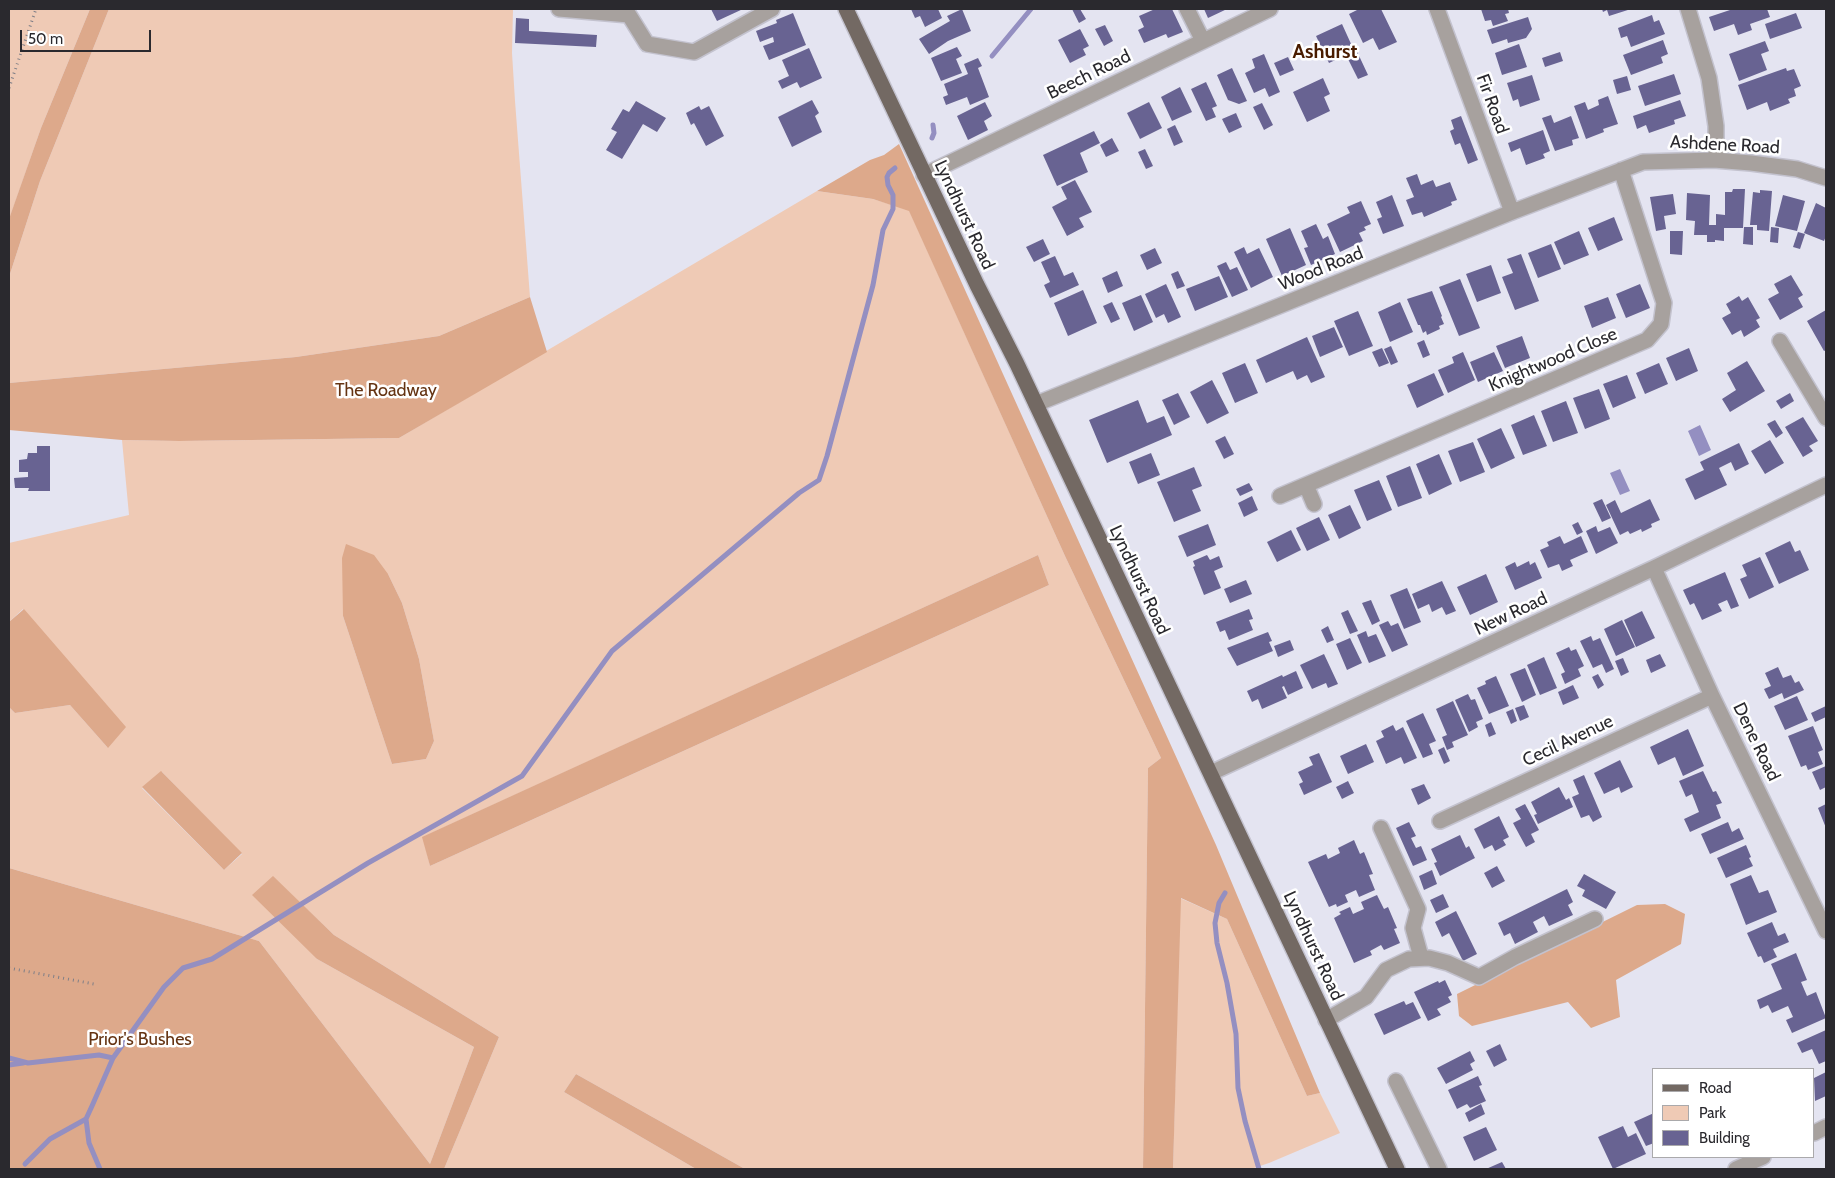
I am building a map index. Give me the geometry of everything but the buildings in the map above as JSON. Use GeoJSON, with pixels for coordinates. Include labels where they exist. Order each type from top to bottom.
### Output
{"type":"FeatureCollection","features":[{"type":"Feature","properties":{"kind":"main road","name":"Lyndhurst Road"},"geometry":{"type":"LineString","coordinates":[[846,9],[924,175],[1036,404],[1397,1169]]}},
{"type":"Feature","properties":{"kind":"street"},"geometry":{"type":"LineString","coordinates":[[560,9],[629,15],[647,44],[694,52],[772,9]]}},
{"type":"Feature","properties":{"kind":"street"},"geometry":{"type":"LineString","coordinates":[[1187,9],[1203,41]]}},
{"type":"Feature","properties":{"kind":"street","name":"Beech Road"},"geometry":{"type":"LineString","coordinates":[[924,175],[1270,9]]}},
{"type":"Feature","properties":{"kind":"street","name":"Fir Road"},"geometry":{"type":"LineString","coordinates":[[1437,9],[1512,212]]}},
{"type":"Feature","properties":{"kind":"street"},"geometry":{"type":"LineString","coordinates":[[1688,9],[1708,78],[1716,126],[1716,160]]}},
{"type":"Feature","properties":{"kind":"street","name":"Ashdene Road"},"geometry":{"type":"LineString","coordinates":[[1621,170],[1643,162],[1716,160],[1797,169],[1826,178]]}},
{"type":"Feature","properties":{"kind":"street","name":"Wood Road"},"geometry":{"type":"LineString","coordinates":[[1036,404],[1621,170]]}},
{"type":"Feature","properties":{"kind":"street","name":"Knightwood Close"},"geometry":{"type":"LineString","coordinates":[[1280,496],[1648,340],[1661,324],[1664,302],[1621,170]]}},
{"type":"Feature","properties":{"kind":"street"},"geometry":{"type":"LineString","coordinates":[[1780,341],[1826,418]]}},
{"type":"Feature","properties":{"kind":"street"},"geometry":{"type":"LineString","coordinates":[[1306,485],[1314,504]]}},
{"type":"Feature","properties":{"kind":"street","name":"New Road"},"geometry":{"type":"LineString","coordinates":[[1210,774],[1654,568],[1826,485]]}},
{"type":"Feature","properties":{"kind":"street","name":"Dene Road"},"geometry":{"type":"LineString","coordinates":[[1654,568],[1712,696],[1826,931]]}},
{"type":"Feature","properties":{"kind":"street","name":"Cecil Avenue"},"geometry":{"type":"LineString","coordinates":[[1440,821],[1712,696]]}},
{"type":"Feature","properties":{"kind":"street"},"geometry":{"type":"LineString","coordinates":[[1381,828],[1418,909],[1413,928],[1421,957]]}},
{"type":"Feature","properties":{"kind":"street"},"geometry":{"type":"LineString","coordinates":[[1326,1020],[1366,997],[1386,970],[1409,959],[1421,957],[1448,963],[1478,977],[1595,919]]}},
{"type":"Feature","properties":{"kind":"street"},"geometry":{"type":"LineString","coordinates":[[1396,1081],[1439,1169]]}},
{"type":"Feature","properties":{"kind":"street"},"geometry":{"type":"LineString","coordinates":[[1736,1169],[1761,1158]]}},
{"type":"Feature","properties":{"kind":"path"},"geometry":{"type":"LineString","coordinates":[[9,88],[36,9]]}},
{"type":"Feature","properties":{"kind":"path"},"geometry":{"type":"LineString","coordinates":[[9,968],[94,984]]}},
{"type":"Feature","properties":{"kind":"green space"},"geometry":{"type":"Polygon","coordinates":[[[9,9],[90,9],[41,128],[9,220],[9,9]]]}},
{"type":"Feature","properties":{"kind":"green space"},"geometry":{"type":"Polygon","coordinates":[[[90,9],[109,9],[40,181],[9,277],[9,219],[41,128],[90,9]]]}},
{"type":"Feature","properties":{"kind":"green space"},"geometry":{"type":"Polygon","coordinates":[[[109,9],[513,9],[512,53],[530,297],[439,336],[296,357],[9,383],[9,277],[40,181],[109,9]]]}},
{"type":"Feature","properties":{"kind":"green space"},"geometry":{"type":"Polygon","coordinates":[[[899,144],[1216,845],[1320,1093],[1307,1096],[1227,919],[1181,898],[1173,1169],[1143,1169],[1148,768],[1161,758],[1065,556],[909,211],[873,199],[817,191],[870,160],[884,155],[899,144]]]}},
{"type":"Feature","properties":{"kind":"green space"},"geometry":{"type":"Polygon","coordinates":[[[817,191],[873,199],[909,210],[1065,556],[1161,758],[1148,768],[1143,1169],[745,1169],[576,1074],[564,1092],[696,1169],[444,1169],[499,1037],[334,935],[273,877],[317,959],[474,1047],[430,1164],[259,941],[9,868],[9,707],[15,713],[70,705],[108,748],[23,609],[9,622],[9,543],[129,515],[122,440],[399,438],[817,191]],[[1038,555],[423,837],[430,866],[1049,585],[1038,555]],[[388,574],[343,616],[392,764],[426,759],[434,741],[419,659],[402,603],[388,574]],[[162,772],[142,788],[224,870],[242,854],[162,772]]]}},
{"type":"Feature","properties":{"kind":"green space","name":"The Roadway"},"geometry":{"type":"Polygon","coordinates":[[[530,297],[547,352],[399,438],[122,440],[9,430],[9,383],[296,357],[439,336],[530,297]]]}},
{"type":"Feature","properties":{"kind":"green space"},"geometry":{"type":"Polygon","coordinates":[[[346,544],[374,555],[388,574],[402,603],[419,659],[434,741],[426,759],[392,764],[343,616],[342,558],[346,544]]]}},
{"type":"Feature","properties":{"kind":"green space"},"geometry":{"type":"Polygon","coordinates":[[[1038,555],[1049,585],[430,866],[422,837],[1038,555]]]}},
{"type":"Feature","properties":{"kind":"green space"},"geometry":{"type":"Polygon","coordinates":[[[24,609],[126,727],[108,748],[70,705],[15,713],[9,707],[9,622],[24,609]]]}},
{"type":"Feature","properties":{"kind":"green space"},"geometry":{"type":"Polygon","coordinates":[[[161,771],[242,853],[224,870],[142,787],[161,771]]]}},
{"type":"Feature","properties":{"kind":"green space","name":"Prior's Bushes"},"geometry":{"type":"Polygon","coordinates":[[[9,868],[259,941],[430,1164],[474,1047],[317,959],[252,895],[273,876],[334,935],[499,1037],[444,1169],[9,1169],[9,868]]]}},
{"type":"Feature","properties":{"kind":"green space"},"geometry":{"type":"Polygon","coordinates":[[[1180,898],[1227,919],[1307,1096],[1320,1093],[1340,1133],[1251,1169],[1173,1169],[1180,898]]]}},
{"type":"Feature","properties":{"kind":"green space"},"geometry":{"type":"Polygon","coordinates":[[[1665,904],[1685,914],[1681,944],[1616,980],[1620,1017],[1591,1028],[1568,1002],[1472,1026],[1459,1016],[1457,994],[1637,905],[1665,904]]]}},
{"type":"Feature","properties":{"kind":"green space"},"geometry":{"type":"Polygon","coordinates":[[[576,1074],[745,1169],[696,1169],[564,1092],[576,1074]]]}},
{"type":"Feature","properties":{"kind":"shaded area"},"geometry":{"type":"Polygon","coordinates":[[[1700,425],[1711,450],[1699,456],[1688,431],[1700,425]]]}},
{"type":"Feature","properties":{"kind":"shaded area"},"geometry":{"type":"Polygon","coordinates":[[[1620,469],[1630,491],[1620,495],[1610,473],[1620,469]]]}},
{"type":"Feature","properties":{"kind":"waterway"},"geometry":{"type":"LineString","coordinates":[[992,56],[1031,9]]}},
{"type":"Feature","properties":{"kind":"waterway"},"geometry":{"type":"LineString","coordinates":[[932,138],[934,133],[933,125]]}},
{"type":"Feature","properties":{"kind":"waterway"},"geometry":{"type":"LineString","coordinates":[[100,1169],[89,1143],[86,1119],[113,1058],[164,987],[183,968],[212,959],[368,863],[522,776],[612,651],[799,493],[819,480],[873,285],[883,230],[893,209],[893,195],[888,185],[887,177],[895,168]]}},
{"type":"Feature","properties":{"kind":"waterway"},"geometry":{"type":"LineString","coordinates":[[1225,893],[1219,903],[1215,923],[1217,943],[1227,983],[1236,1034],[1238,1088],[1245,1121],[1259,1169]]}},
{"type":"Feature","properties":{"kind":"waterway"},"geometry":{"type":"LineString","coordinates":[[9,1058],[28,1063],[99,1055],[113,1058]]}},
{"type":"Feature","properties":{"kind":"waterway"},"geometry":{"type":"LineString","coordinates":[[9,1065],[23,1063]]}},
{"type":"Feature","properties":{"kind":"waterway"},"geometry":{"type":"LineString","coordinates":[[25,1164],[50,1139],[86,1119]]}},
{"type":"Feature","properties":{"kind":"district","name":"Ashurst"},"geometry":{"type":"Point","coordinates":[1325,52]}}]}
